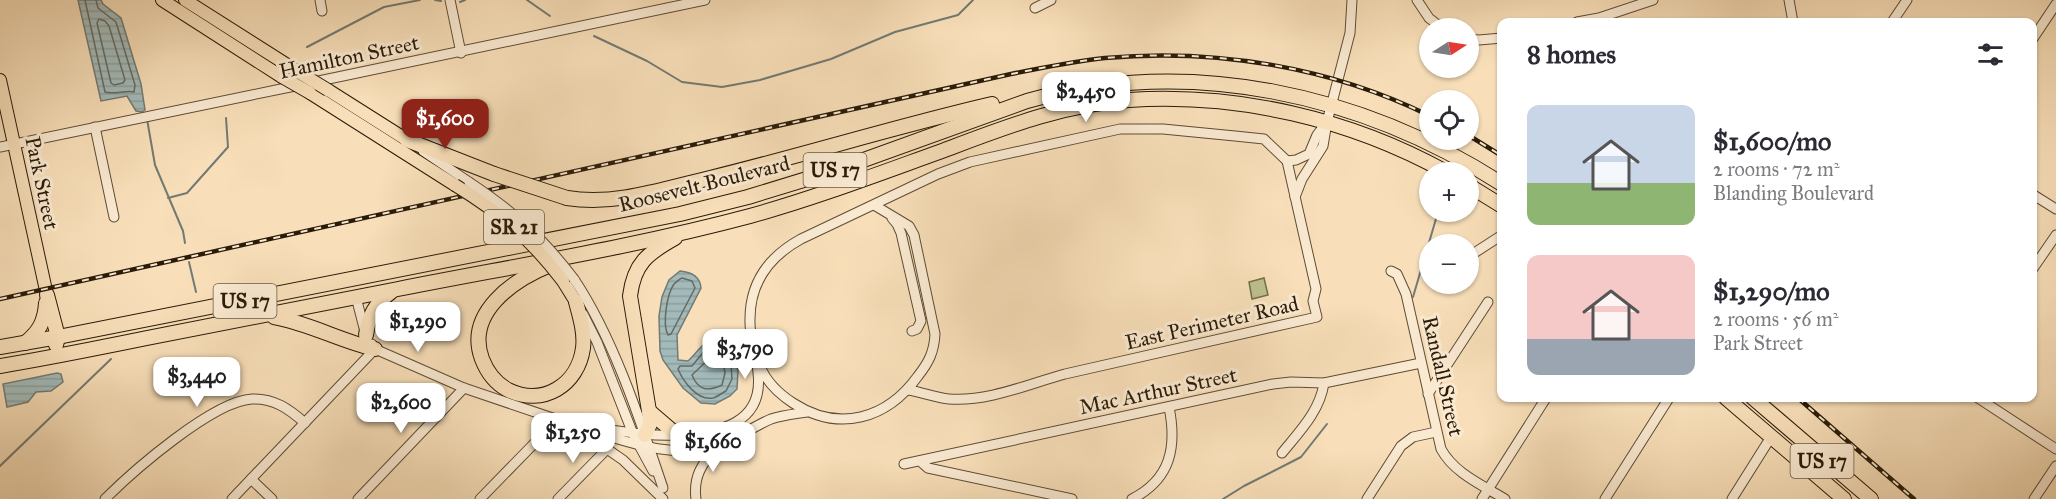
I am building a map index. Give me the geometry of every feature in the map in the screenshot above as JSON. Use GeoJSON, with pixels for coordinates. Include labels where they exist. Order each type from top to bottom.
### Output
{"type":"FeatureCollection","features":[{"type":"Feature","properties":{"kind":"highway","name":"Roosevelt Boulevard"},"geometry":{"type":"LineString","coordinates":[[0,346],[58,337],[647,222],[748,197],[833,171],[999,109],[1059,92],[1105,84],[1182,81],[1267,90],[1332,105],[1396,128],[1444,150],[1497,181]]}},
{"type":"Feature","properties":{"kind":"highway"},"geometry":{"type":"LineString","coordinates":[[407,140],[494,174],[567,198],[581,200],[626,198],[766,164],[985,105],[1059,92]]}},
{"type":"Feature","properties":{"kind":"highway","name":"Roosevelt Boulevard"},"geometry":{"type":"LineString","coordinates":[[0,366],[688,231],[753,215],[818,195],[1019,122],[1062,109],[1088,105],[1129,100],[1196,100],[1245,105],[1327,122],[1388,144],[1425,162]]}},
{"type":"Feature","properties":{"kind":"highway"},"geometry":{"type":"LineString","coordinates":[[1479,192],[1497,203]]}},
{"type":"Feature","properties":{"kind":"highway"},"geometry":{"type":"LineString","coordinates":[[641,440],[650,424],[630,296],[632,279],[638,265],[648,255],[688,231]]}},
{"type":"Feature","properties":{"kind":"highway"},"geometry":{"type":"LineString","coordinates":[[576,302],[583,347],[578,364],[569,381],[554,392],[535,396],[519,394],[506,389],[493,379],[485,369],[479,351],[478,330],[485,314],[498,297],[530,274],[580,253]]}},
{"type":"Feature","properties":{"kind":"highway"},"geometry":{"type":"LineString","coordinates":[[334,283],[346,286],[356,297],[366,286],[387,273]]}},
{"type":"Feature","properties":{"kind":"highway"},"geometry":{"type":"LineString","coordinates":[[366,334],[373,308],[394,290]]}},
{"type":"Feature","properties":{"kind":"highway"},"geometry":{"type":"LineString","coordinates":[[47,295],[58,337],[49,358]]}},
{"type":"Feature","properties":{"kind":"highway"},"geometry":{"type":"LineString","coordinates":[[25,343],[41,326],[45,315],[47,295]]}},
{"type":"Feature","properties":{"kind":"highway"},"geometry":{"type":"LineString","coordinates":[[266,315],[296,321],[358,345],[375,349]]}},
{"type":"Feature","properties":{"kind":"highway","name":"US 17"},"geometry":{"type":"LineString","coordinates":[[1731,402],[1844,499]]}},
{"type":"Feature","properties":{"kind":"highway","name":"US 17"},"geometry":{"type":"LineString","coordinates":[[1758,402],[1863,499]]}},
{"type":"Feature","properties":{"kind":"highway"},"geometry":{"type":"LineString","coordinates":[[649,411],[677,435]]}},
{"type":"Feature","properties":{"kind":"highway"},"geometry":{"type":"LineString","coordinates":[[1782,422],[1871,499]]}},
{"type":"Feature","properties":{"kind":"highway"},"geometry":{"type":"LineString","coordinates":[[1771,437],[1832,499]]}},
{"type":"Feature","properties":{"kind":"main road","name":"SR 21"},"geometry":{"type":"LineString","coordinates":[[162,0],[482,202],[522,233],[569,280],[576,302]]}},
{"type":"Feature","properties":{"kind":"main road","name":"SR 21"},"geometry":{"type":"LineString","coordinates":[[185,0],[407,140]]}},
{"type":"Feature","properties":{"kind":"main road","name":"Park Street"},"geometry":{"type":"LineString","coordinates":[[0,80],[47,295]]}},
{"type":"Feature","properties":{"kind":"street"},"geometry":{"type":"LineString","coordinates":[[320,0],[322,11]]}},
{"type":"Feature","properties":{"kind":"street"},"geometry":{"type":"LineString","coordinates":[[450,0],[461,53]]}},
{"type":"Feature","properties":{"kind":"street","name":"Hamilton Street"},"geometry":{"type":"LineString","coordinates":[[0,147],[461,53],[662,5],[705,0]]}},
{"type":"Feature","properties":{"kind":"street"},"geometry":{"type":"LineString","coordinates":[[1035,8],[1051,0]]}},
{"type":"Feature","properties":{"kind":"street"},"geometry":{"type":"LineString","coordinates":[[1295,197],[1302,179],[1323,146],[1350,33],[1352,0]]}},
{"type":"Feature","properties":{"kind":"street"},"geometry":{"type":"LineString","coordinates":[[1417,0],[1429,18]]}},
{"type":"Feature","properties":{"kind":"street"},"geometry":{"type":"LineString","coordinates":[[1620,0],[1625,10]]}},
{"type":"Feature","properties":{"kind":"street"},"geometry":{"type":"LineString","coordinates":[[1593,18],[1653,0]]}},
{"type":"Feature","properties":{"kind":"street"},"geometry":{"type":"LineString","coordinates":[[1789,0],[1793,18]]}},
{"type":"Feature","properties":{"kind":"street"},"geometry":{"type":"LineString","coordinates":[[1895,18],[1907,0]]}},
{"type":"Feature","properties":{"kind":"street"},"geometry":{"type":"LineString","coordinates":[[2037,32],[2056,4]]}},
{"type":"Feature","properties":{"kind":"street"},"geometry":{"type":"LineString","coordinates":[[1479,40],[1497,38]]}},
{"type":"Feature","properties":{"kind":"street"},"geometry":{"type":"LineString","coordinates":[[641,440],[702,433],[732,425],[750,411],[759,391],[749,321],[750,305],[758,281],[771,260],[801,238],[938,174],[970,162],[1120,129],[1169,130],[1264,139],[1287,161],[1296,160],[1309,154],[1317,135],[1327,122]]}},
{"type":"Feature","properties":{"kind":"street"},"geometry":{"type":"LineString","coordinates":[[95,127],[114,217]]}},
{"type":"Feature","properties":{"kind":"street","name":"SR 21"},"geometry":{"type":"LineString","coordinates":[[407,140],[499,202],[523,221],[552,250],[569,280],[599,321],[641,440]]}},
{"type":"Feature","properties":{"kind":"street","name":"East Perimeter Road"},"geometry":{"type":"LineString","coordinates":[[908,390],[950,399],[972,398],[1012,390],[1065,374],[1317,317],[1313,301],[1316,289],[1287,161]]}},
{"type":"Feature","properties":{"kind":"street"},"geometry":{"type":"LineString","coordinates":[[2037,197],[2056,209]]}},
{"type":"Feature","properties":{"kind":"street"},"geometry":{"type":"LineString","coordinates":[[755,352],[766,378],[786,399],[807,412],[837,419],[862,417],[881,409],[908,390],[930,360],[935,334],[914,235],[909,225],[874,205]]}},
{"type":"Feature","properties":{"kind":"street"},"geometry":{"type":"LineString","coordinates":[[886,212],[897,224],[901,233],[921,321],[917,329],[912,331]]}},
{"type":"Feature","properties":{"kind":"street"},"geometry":{"type":"LineString","coordinates":[[2037,263],[2056,235]]}},
{"type":"Feature","properties":{"kind":"street"},"geometry":{"type":"LineString","coordinates":[[1479,250],[1497,238]]}},
{"type":"Feature","properties":{"kind":"street","name":"Randall Street"},"geometry":{"type":"LineString","coordinates":[[1391,271],[1397,274],[1406,294],[1436,432],[1446,459],[1457,469],[1505,499]]}},
{"type":"Feature","properties":{"kind":"street"},"geometry":{"type":"LineString","coordinates":[[356,297],[366,334],[375,349],[464,388],[572,425],[681,451],[719,445],[771,420],[807,412]]}},
{"type":"Feature","properties":{"kind":"street","name":"SR 21"},"geometry":{"type":"LineString","coordinates":[[576,302],[597,342],[641,440]]}},
{"type":"Feature","properties":{"kind":"street"},"geometry":{"type":"LineString","coordinates":[[1428,394],[1488,302]]}},
{"type":"Feature","properties":{"kind":"street"},"geometry":{"type":"LineString","coordinates":[[232,499],[375,349]]}},
{"type":"Feature","properties":{"kind":"street","name":"Mac Arthur Street"},"geometry":{"type":"LineString","coordinates":[[904,464],[1273,384],[1324,383],[1421,363]]}},
{"type":"Feature","properties":{"kind":"street"},"geometry":{"type":"LineString","coordinates":[[1282,453],[1316,408],[1322,396],[1324,383]]}},
{"type":"Feature","properties":{"kind":"street"},"geometry":{"type":"LineString","coordinates":[[358,499],[464,388]]}},
{"type":"Feature","properties":{"kind":"street"},"geometry":{"type":"LineString","coordinates":[[105,499],[160,451],[226,406],[240,401],[265,400],[285,407],[304,423]]}},
{"type":"Feature","properties":{"kind":"street"},"geometry":{"type":"LineString","coordinates":[[1482,499],[1543,402]]}},
{"type":"Feature","properties":{"kind":"street"},"geometry":{"type":"LineString","coordinates":[[1605,499],[1666,402]]}},
{"type":"Feature","properties":{"kind":"street"},"geometry":{"type":"LineString","coordinates":[[1984,402],[2056,449]]}},
{"type":"Feature","properties":{"kind":"street"},"geometry":{"type":"LineString","coordinates":[[1132,499],[1154,484],[1169,460],[1173,434],[1169,406]]}},
{"type":"Feature","properties":{"kind":"street"},"geometry":{"type":"LineString","coordinates":[[480,499],[557,420]]}},
{"type":"Feature","properties":{"kind":"street"},"geometry":{"type":"LineString","coordinates":[[572,425],[608,448],[663,499]]}},
{"type":"Feature","properties":{"kind":"street"},"geometry":{"type":"LineString","coordinates":[[1367,499],[1401,446],[1413,437],[1436,432]]}},
{"type":"Feature","properties":{"kind":"street"},"geometry":{"type":"LineString","coordinates":[[1732,499],[1771,437]]}},
{"type":"Feature","properties":{"kind":"street"},"geometry":{"type":"LineString","coordinates":[[641,440],[668,499]]}},
{"type":"Feature","properties":{"kind":"street"},"geometry":{"type":"LineString","coordinates":[[696,499],[695,482],[698,473],[704,460],[719,445]]}},
{"type":"Feature","properties":{"kind":"street"},"geometry":{"type":"LineString","coordinates":[[558,499],[608,448]]}},
{"type":"Feature","properties":{"kind":"street"},"geometry":{"type":"LineString","coordinates":[[920,461],[928,468],[1046,496],[1072,499]]}},
{"type":"Feature","properties":{"kind":"street"},"geometry":{"type":"LineString","coordinates":[[2034,499],[2056,466]]}},
{"type":"Feature","properties":{"kind":"street"},"geometry":{"type":"LineString","coordinates":[[251,479],[272,499]]}},
{"type":"Feature","properties":{"kind":"green space"},"geometry":{"type":"Polygon","coordinates":[[[1264,278],[1268,295],[1252,299],[1249,282],[1264,278]]]}},
{"type":"Feature","properties":{"kind":"water"},"geometry":{"type":"Polygon","coordinates":[[[78,0],[101,0],[121,18],[141,84],[145,110],[142,112],[136,111],[127,96],[101,101],[78,0]]]}},
{"type":"Feature","properties":{"kind":"water"},"geometry":{"type":"Polygon","coordinates":[[[680,271],[694,275],[699,280],[701,288],[677,335],[678,360],[688,361],[702,346],[714,340],[728,341],[737,349],[735,359],[738,371],[737,389],[730,396],[715,404],[701,403],[683,388],[663,360],[660,351],[659,316],[662,297],[669,280],[680,271]]]}},
{"type":"Feature","properties":{"kind":"water"},"geometry":{"type":"Polygon","coordinates":[[[61,374],[63,382],[51,391],[36,392],[28,402],[7,407],[3,384],[61,374]]]}},
{"type":"Feature","properties":{"kind":"waterway"},"geometry":{"type":"LineString","coordinates":[[307,47],[384,7],[420,0]]}},
{"type":"Feature","properties":{"kind":"waterway"},"geometry":{"type":"LineString","coordinates":[[435,0],[441,1]]}},
{"type":"Feature","properties":{"kind":"waterway"},"geometry":{"type":"LineString","coordinates":[[460,2],[465,0]]}},
{"type":"Feature","properties":{"kind":"waterway"},"geometry":{"type":"LineString","coordinates":[[527,0],[550,16]]}},
{"type":"Feature","properties":{"kind":"waterway"},"geometry":{"type":"LineString","coordinates":[[594,36],[647,61],[682,82],[722,87],[760,80],[831,59],[895,32],[958,15],[973,0]]}},
{"type":"Feature","properties":{"kind":"waterway"},"geometry":{"type":"LineString","coordinates":[[168,198],[187,193],[228,147],[226,118]]}},
{"type":"Feature","properties":{"kind":"waterway"},"geometry":{"type":"LineString","coordinates":[[147,119],[155,165],[183,231],[185,243]]}},
{"type":"Feature","properties":{"kind":"waterway"},"geometry":{"type":"LineString","coordinates":[[1413,297],[1435,222]]}},
{"type":"Feature","properties":{"kind":"waterway"},"geometry":{"type":"LineString","coordinates":[[189,262],[196,292]]}},
{"type":"Feature","properties":{"kind":"waterway"},"geometry":{"type":"LineString","coordinates":[[0,466],[111,359]]}},
{"type":"Feature","properties":{"kind":"waterway"},"geometry":{"type":"LineString","coordinates":[[1223,499],[1301,457],[1327,424]]}},
{"type":"Feature","properties":{"kind":"railway"},"geometry":{"type":"LineString","coordinates":[[0,299],[1011,74],[1093,59],[1188,56],[1272,65],[1313,73],[1353,85],[1419,111]]}},
{"type":"Feature","properties":{"kind":"railway"},"geometry":{"type":"LineString","coordinates":[[1479,142],[1497,153]]}},
{"type":"Feature","properties":{"kind":"railway"},"geometry":{"type":"LineString","coordinates":[[1803,402],[1914,499]]}}]}
